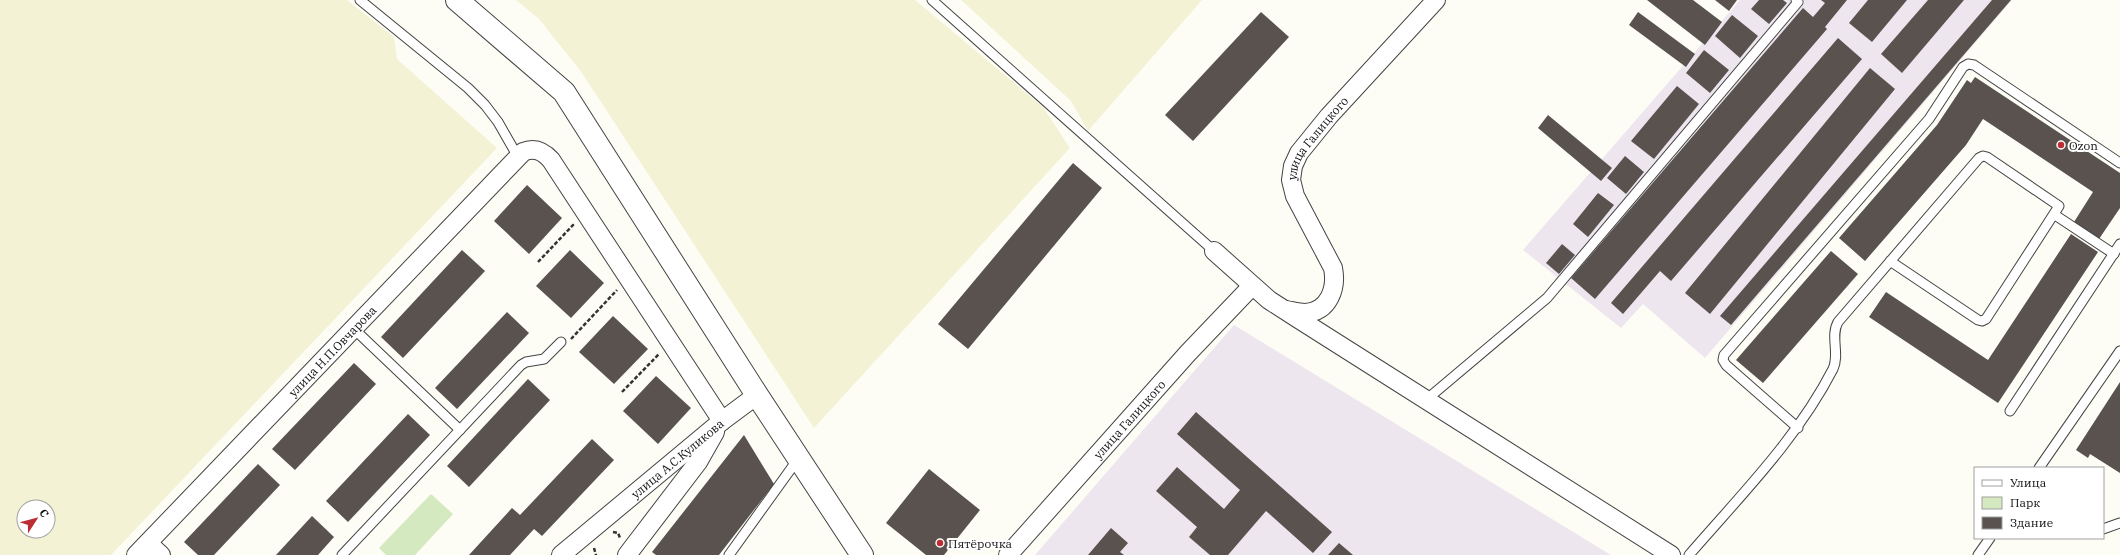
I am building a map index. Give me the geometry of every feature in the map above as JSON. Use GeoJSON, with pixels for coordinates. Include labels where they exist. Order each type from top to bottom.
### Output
{"type":"FeatureCollection","features":[{"type":"Feature","properties":{"kind":"street"},"geometry":{"type":"LineString","coordinates":[[457,0],[564,92],[757,395],[862,555]]}},
{"type":"Feature","properties":{"kind":"street","name":"улица Галицкого"},"geometry":{"type":"LineString","coordinates":[[1284,310],[1306,313],[1316,309],[1325,303],[1333,293],[1336,280],[1333,268],[1295,196],[1291,180],[1292,166],[1299,153],[1329,116],[1436,0]]}},
{"type":"Feature","properties":{"kind":"street"},"geometry":{"type":"LineString","coordinates":[[524,153],[537,150],[545,154],[551,160],[722,421],[757,395]]}},
{"type":"Feature","properties":{"kind":"street","name":"улица Н.П.Овчарова"},"geometry":{"type":"LineString","coordinates":[[148,551],[354,329],[524,153]]}},
{"type":"Feature","properties":{"kind":"street"},"geometry":{"type":"LineString","coordinates":[[1214,252],[1252,286],[1284,310],[1671,555]]}},
{"type":"Feature","properties":{"kind":"street","name":"улица Галицкого"},"geometry":{"type":"LineString","coordinates":[[1008,555],[1188,353],[1252,286]]}},
{"type":"Feature","properties":{"kind":"street","name":"улица А.С.Куликова"},"geometry":{"type":"LineString","coordinates":[[561,555],[722,421]]}},
{"type":"Feature","properties":{"kind":"street","name":"улица А.С.Куликова"},"geometry":{"type":"LineString","coordinates":[[627,555],[698,462],[722,421]]}},
{"type":"Feature","properties":{"kind":"lane"},"geometry":{"type":"LineString","coordinates":[[360,0],[468,88],[485,105],[524,153]]}},
{"type":"Feature","properties":{"kind":"lane"},"geometry":{"type":"LineString","coordinates":[[932,0],[1214,252]]}},
{"type":"Feature","properties":{"kind":"lane"},"geometry":{"type":"LineString","coordinates":[[1426,400],[1547,298],[1798,2],[1796,0]]}},
{"type":"Feature","properties":{"kind":"lane"},"geometry":{"type":"LineString","coordinates":[[1798,428],[1726,365],[1723,360],[1724,355],[1929,119],[1963,67],[1968,64],[1974,66],[2120,163]]}},
{"type":"Feature","properties":{"kind":"lane"},"geometry":{"type":"LineString","coordinates":[[1689,555],[1798,428],[1836,362],[1834,332],[1838,322],[1890,262],[1983,156],[1987,157],[2057,203],[2059,206],[2055,215],[1986,319],[1982,321],[1978,320],[1890,262]]}},
{"type":"Feature","properties":{"kind":"lane"},"geometry":{"type":"LineString","coordinates":[[2055,215],[2114,254]]}},
{"type":"Feature","properties":{"kind":"lane"},"geometry":{"type":"LineString","coordinates":[[2010,411],[2120,244]]}},
{"type":"Feature","properties":{"kind":"lane"},"geometry":{"type":"LineString","coordinates":[[354,329],[460,430]]}},
{"type":"Feature","properties":{"kind":"lane"},"geometry":{"type":"LineString","coordinates":[[342,555],[521,365],[526,362],[544,359],[561,342]]}},
{"type":"Feature","properties":{"kind":"lane"},"geometry":{"type":"LineString","coordinates":[[2040,467],[2120,351]]}},
{"type":"Feature","properties":{"kind":"lane"},"geometry":{"type":"LineString","coordinates":[[729,555],[799,458]]}},
{"type":"Feature","properties":{"kind":"lane"},"geometry":{"type":"LineString","coordinates":[[2104,529],[2120,523]]}},
{"type":"Feature","properties":{"kind":"lane"},"geometry":{"type":"LineString","coordinates":[[1978,555],[1989,539]]}},
{"type":"Feature","properties":{"kind":"path"},"geometry":{"type":"LineString","coordinates":[[538,262],[585,212]]}},
{"type":"Feature","properties":{"kind":"path"},"geometry":{"type":"LineString","coordinates":[[561,342],[569,341],[629,278]]}},
{"type":"Feature","properties":{"kind":"path"},"geometry":{"type":"LineString","coordinates":[[622,392],[670,342]]}},
{"type":"Feature","properties":{"kind":"shaded area"},"geometry":{"type":"Polygon","coordinates":[[[0,0],[347,0],[394,37],[397,59],[497,148],[111,555],[0,555],[0,0]]]}},
{"type":"Feature","properties":{"kind":"shaded area"},"geometry":{"type":"Polygon","coordinates":[[[516,0],[915,0],[1043,107],[1070,148],[814,428],[582,73],[539,19],[516,0]]]}},
{"type":"Feature","properties":{"kind":"shaded area"},"geometry":{"type":"Polygon","coordinates":[[[961,0],[1202,0],[1088,131],[1071,101],[961,0]]]}},
{"type":"Feature","properties":{"kind":"shaded area"},"geometry":{"type":"Polygon","coordinates":[[[1740,0],[2012,0],[1705,358],[1643,304],[1621,328],[1523,250],[1740,0]]]}},
{"type":"Feature","properties":{"kind":"shaded area"},"geometry":{"type":"Polygon","coordinates":[[[1234,325],[1611,555],[1035,555],[1234,325]]]}},
{"type":"Feature","properties":{"kind":"green space"},"geometry":{"type":"Polygon","coordinates":[[[431,494],[453,514],[415,555],[386,555],[379,548],[431,494]]]}},
{"type":"Feature","properties":{"kind":"building"},"geometry":{"type":"Polygon","coordinates":[[[1647,0],[1693,0],[1722,22],[1705,45],[1647,0]]]}},
{"type":"Feature","properties":{"kind":"building"},"geometry":{"type":"Polygon","coordinates":[[[1715,0],[1737,0],[1729,11],[1715,0]]]}},
{"type":"Feature","properties":{"kind":"building"},"geometry":{"type":"Polygon","coordinates":[[[1759,0],[1783,0],[1787,3],[1769,24],[1751,9],[1759,0]]]}},
{"type":"Feature","properties":{"kind":"building"},"geometry":{"type":"Polygon","coordinates":[[[1821,0],[1847,0],[1825,27],[1827,29],[1595,299],[1571,278],[1803,8],[1813,17],[1825,3],[1821,0]]]}},
{"type":"Feature","properties":{"kind":"building"},"geometry":{"type":"Polygon","coordinates":[[[1868,0],[1907,0],[1872,42],[1849,23],[1868,0]]]}},
{"type":"Feature","properties":{"kind":"building"},"geometry":{"type":"Polygon","coordinates":[[[1928,0],[1964,0],[1902,73],[1881,54],[1928,0]]]}},
{"type":"Feature","properties":{"kind":"building"},"geometry":{"type":"Polygon","coordinates":[[[1992,0],[2011,0],[1731,325],[1720,316],[1992,0]]]}},
{"type":"Feature","properties":{"kind":"building"},"geometry":{"type":"Polygon","coordinates":[[[1261,12],[1289,37],[1193,141],[1165,115],[1261,12]]]}},
{"type":"Feature","properties":{"kind":"building"},"geometry":{"type":"Polygon","coordinates":[[[1638,12],[1695,54],[1686,67],[1629,25],[1638,12]]]}},
{"type":"Feature","properties":{"kind":"building"},"geometry":{"type":"Polygon","coordinates":[[[1732,15],[1758,36],[1740,58],[1715,36],[1732,15]]]}},
{"type":"Feature","properties":{"kind":"building"},"geometry":{"type":"Polygon","coordinates":[[[1838,38],[1862,59],[1671,281],[1660,271],[1623,314],[1611,303],[1838,38]]]}},
{"type":"Feature","properties":{"kind":"building"},"geometry":{"type":"Polygon","coordinates":[[[1704,50],[1729,70],[1710,93],[1686,73],[1704,50]]]}},
{"type":"Feature","properties":{"kind":"building"},"geometry":{"type":"Polygon","coordinates":[[[1870,68],[1895,89],[1710,314],[1685,293],[1870,68]]]}},
{"type":"Feature","properties":{"kind":"building"},"geometry":{"type":"Polygon","coordinates":[[[1975,77],[2120,173],[2120,208],[2099,239],[2074,222],[2093,192],[1983,119],[1966,145],[1865,261],[1839,238],[1937,125],[1967,80],[1971,83],[1975,77]]]}},
{"type":"Feature","properties":{"kind":"building"},"geometry":{"type":"Polygon","coordinates":[[[1677,86],[1699,104],[1654,159],[1631,141],[1677,86]]]}},
{"type":"Feature","properties":{"kind":"building"},"geometry":{"type":"Polygon","coordinates":[[[1548,115],[1612,168],[1601,181],[1538,128],[1548,115]]]}},
{"type":"Feature","properties":{"kind":"building"},"geometry":{"type":"Polygon","coordinates":[[[1625,156],[1644,172],[1626,194],[1607,178],[1625,156]]]}},
{"type":"Feature","properties":{"kind":"building"},"geometry":{"type":"Polygon","coordinates":[[[1073,163],[1102,188],[968,349],[938,324],[1073,163]]]}},
{"type":"Feature","properties":{"kind":"building"},"geometry":{"type":"Polygon","coordinates":[[[527,185],[562,218],[529,254],[494,221],[527,185]]]}},
{"type":"Feature","properties":{"kind":"building"},"geometry":{"type":"Polygon","coordinates":[[[1598,193],[1614,205],[1588,237],[1573,224],[1598,193]]]}},
{"type":"Feature","properties":{"kind":"building"},"geometry":{"type":"Polygon","coordinates":[[[2071,234],[2098,252],[1998,403],[1869,317],[1886,292],[1988,360],[2071,234]]]}},
{"type":"Feature","properties":{"kind":"building"},"geometry":{"type":"Polygon","coordinates":[[[1562,244],[1575,255],[1559,274],[1546,263],[1562,244]]]}},
{"type":"Feature","properties":{"kind":"building"},"geometry":{"type":"Polygon","coordinates":[[[462,250],[485,271],[403,358],[381,337],[462,250]]]}},
{"type":"Feature","properties":{"kind":"building"},"geometry":{"type":"Polygon","coordinates":[[[570,250],[604,283],[571,318],[536,286],[570,250]]]}},
{"type":"Feature","properties":{"kind":"building"},"geometry":{"type":"Polygon","coordinates":[[[1831,251],[1858,274],[1763,383],[1736,360],[1831,251]]]}},
{"type":"Feature","properties":{"kind":"building"},"geometry":{"type":"Polygon","coordinates":[[[507,312],[529,333],[457,409],[435,388],[507,312]]]}},
{"type":"Feature","properties":{"kind":"building"},"geometry":{"type":"Polygon","coordinates":[[[613,316],[648,349],[614,384],[579,352],[613,316]]]}},
{"type":"Feature","properties":{"kind":"building"},"geometry":{"type":"Polygon","coordinates":[[[354,363],[376,384],[295,470],[272,449],[354,363]]]}},
{"type":"Feature","properties":{"kind":"building"},"geometry":{"type":"Polygon","coordinates":[[[656,376],[691,408],[658,444],[623,411],[656,376]]]}},
{"type":"Feature","properties":{"kind":"building"},"geometry":{"type":"Polygon","coordinates":[[[528,379],[550,400],[469,487],[447,466],[528,379]]]}},
{"type":"Feature","properties":{"kind":"building"},"geometry":{"type":"Polygon","coordinates":[[[2120,382],[2120,473],[2090,454],[2088,458],[2076,450],[2120,382]]]}},
{"type":"Feature","properties":{"kind":"building"},"geometry":{"type":"Polygon","coordinates":[[[1196,412],[1332,532],[1313,553],[1266,511],[1228,555],[1210,555],[1189,537],[1197,527],[1156,491],[1177,467],[1224,509],[1240,490],[1177,434],[1196,412]]]}},
{"type":"Feature","properties":{"kind":"building"},"geometry":{"type":"Polygon","coordinates":[[[408,414],[430,435],[348,522],[326,501],[408,414]]]}},
{"type":"Feature","properties":{"kind":"building"},"geometry":{"type":"Polygon","coordinates":[[[744,435],[774,484],[719,555],[656,555],[652,552],[744,435]]]}},
{"type":"Feature","properties":{"kind":"building"},"geometry":{"type":"Polygon","coordinates":[[[592,439],[614,460],[542,536],[534,529],[510,555],[469,555],[512,508],[520,515],[592,439]]]}},
{"type":"Feature","properties":{"kind":"building"},"geometry":{"type":"Polygon","coordinates":[[[258,464],[280,485],[214,555],[198,555],[184,542],[258,464]]]}},
{"type":"Feature","properties":{"kind":"building"},"geometry":{"type":"Polygon","coordinates":[[[929,469],[980,510],[944,555],[926,555],[886,523],[929,469]]]}},
{"type":"Feature","properties":{"kind":"building"},"geometry":{"type":"Polygon","coordinates":[[[312,516],[334,537],[318,555],[276,555],[312,516]]]}},
{"type":"Feature","properties":{"kind":"building"},"geometry":{"type":"Polygon","coordinates":[[[1111,528],[1128,543],[1120,552],[1124,555],[1088,555],[1111,528]]]}},
{"type":"Feature","properties":{"kind":"building"},"geometry":{"type":"Polygon","coordinates":[[[1339,543],[1353,555],[1328,555],[1339,543]]]}},
{"type":"Feature","properties":{"kind":"place","name":"Ozon"},"geometry":{"type":"Point","coordinates":[2061,145]}},
{"type":"Feature","properties":{"kind":"place","name":"Пятёрочка"},"geometry":{"type":"Point","coordinates":[940,543]}}]}
